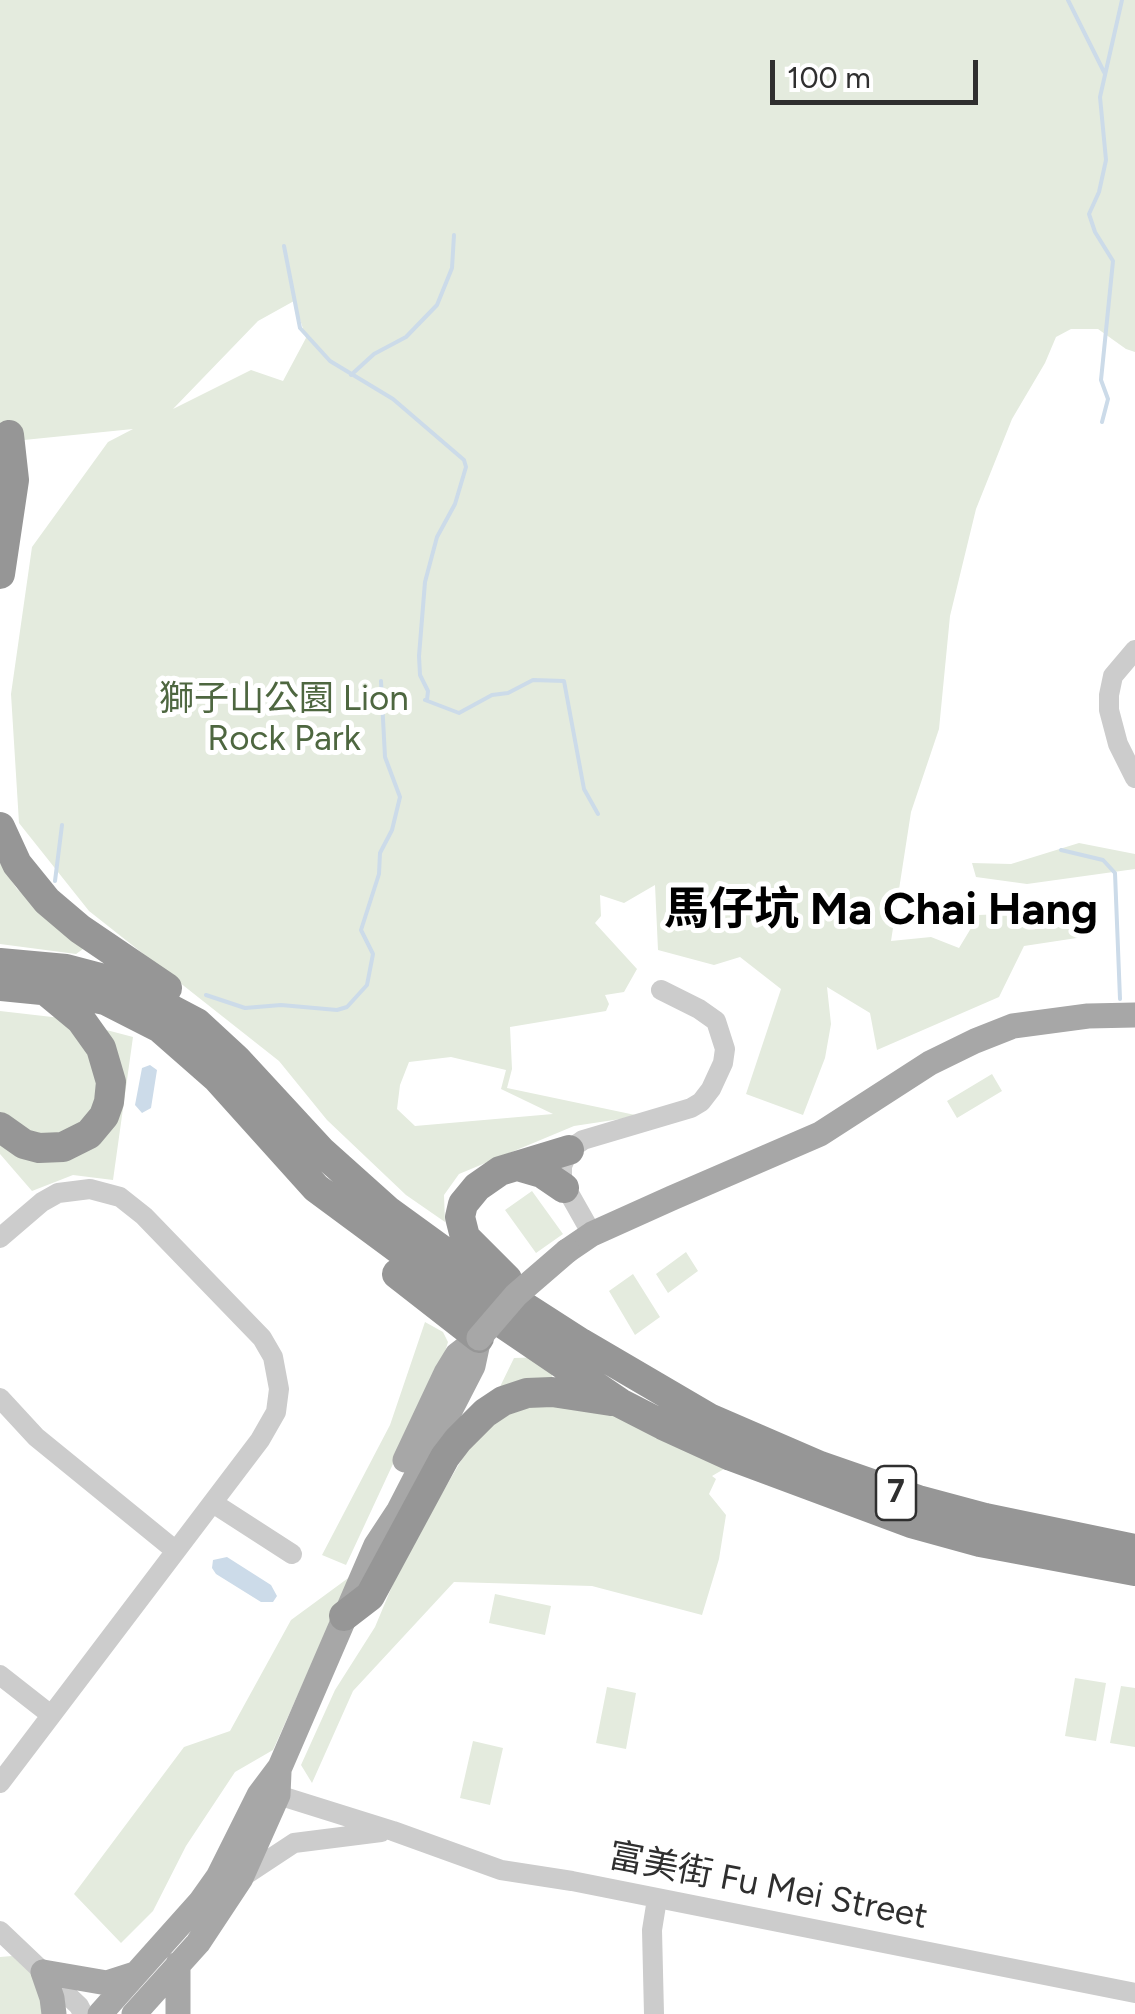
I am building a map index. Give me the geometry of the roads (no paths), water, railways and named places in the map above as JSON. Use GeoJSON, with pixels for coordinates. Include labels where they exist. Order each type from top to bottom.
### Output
{"type":"FeatureCollection","features":[{"type":"Feature","properties":{"kind":"highway"},"geometry":{"type":"LineString","coordinates":[[0,574],[14,480],[9,435]]}},
{"type":"Feature","properties":{"kind":"highway"},"geometry":{"type":"LineString","coordinates":[[0,827],[17,864],[47,901],[80,929],[180,998],[197,1023]]}},
{"type":"Feature","properties":{"kind":"highway","name":"7"},"geometry":{"type":"LineString","coordinates":[[0,963],[66,970],[116,982],[197,1023],[372,1198],[483,1280],[581,1344],[709,1418],[820,1466],[965,1513],[1135,1549]]}},
{"type":"Feature","properties":{"kind":"highway","name":"7"},"geometry":{"type":"LineString","coordinates":[[0,986],[72,992],[105,1000],[160,1028],[217,1078],[316,1188],[436,1278],[620,1403],[730,1456],[911,1524],[980,1542],[1135,1571]]}},
{"type":"Feature","properties":{"kind":"highway"},"geometry":{"type":"LineString","coordinates":[[0,1127],[24,1144],[48,1149],[77,1142],[100,1123],[109,1102],[112,1082],[101,1048],[78,1018],[46,991]]}},
{"type":"Feature","properties":{"kind":"highway"},"geometry":{"type":"LineString","coordinates":[[545,1319],[469,1243],[460,1224],[460,1210],[471,1192],[491,1176],[569,1150]]}},
{"type":"Feature","properties":{"kind":"highway"},"geometry":{"type":"LineString","coordinates":[[518,1166],[542,1173],[564,1188]]}},
{"type":"Feature","properties":{"kind":"highway"},"geometry":{"type":"LineString","coordinates":[[316,1188],[348,1232],[479,1338]]}},
{"type":"Feature","properties":{"kind":"highway"},"geometry":{"type":"LineString","coordinates":[[344,1616],[370,1596],[445,1457],[470,1426],[494,1407],[519,1394],[544,1392],[620,1403]]}},
{"type":"Feature","properties":{"kind":"main road"},"geometry":{"type":"LineString","coordinates":[[134,2014],[206,1931],[241,1878],[268,1795],[376,1545],[387,1503],[446,1392],[457,1355],[479,1338],[526,1285],[589,1236],[820,1134],[930,1063],[976,1041],[1013,1026],[1088,1016],[1135,1015]]}},
{"type":"Feature","properties":{"kind":"main road"},"geometry":{"type":"LineString","coordinates":[[42,1972],[107,1983],[133,1976],[146,1966],[218,1877],[268,1795]]}},
{"type":"Feature","properties":{"kind":"main road"},"geometry":{"type":"LineString","coordinates":[[178,1964],[178,2014]]}},
{"type":"Feature","properties":{"kind":"main road"},"geometry":{"type":"LineString","coordinates":[[42,1972],[52,1998],[86,2012],[146,1966]]}},
{"type":"Feature","properties":{"kind":"street"},"geometry":{"type":"LineString","coordinates":[[1135,650],[1114,676],[1109,695],[1118,744],[1135,778]]}},
{"type":"Feature","properties":{"kind":"street"},"geometry":{"type":"LineString","coordinates":[[589,1236],[564,1188],[561,1173],[569,1150],[583,1140],[691,1108],[702,1102],[718,1076],[725,1049],[716,1021],[661,990]]}},
{"type":"Feature","properties":{"kind":"street"},"geometry":{"type":"LineString","coordinates":[[0,1238],[58,1193],[90,1189],[114,1194],[144,1216],[262,1338],[274,1358],[279,1378],[276,1412],[260,1440],[0,1783]]}},
{"type":"Feature","properties":{"kind":"street"},"geometry":{"type":"LineString","coordinates":[[0,1398],[36,1437],[176,1552]]}},
{"type":"Feature","properties":{"kind":"street"},"geometry":{"type":"LineString","coordinates":[[212,1503],[292,1554]]}},
{"type":"Feature","properties":{"kind":"street"},"geometry":{"type":"LineString","coordinates":[[0,1674],[50,1716]]}},
{"type":"Feature","properties":{"kind":"street","name":"富美街 Fu Mei Street"},"geometry":{"type":"LineString","coordinates":[[268,1795],[393,1831],[501,1870],[1135,1993]]}},
{"type":"Feature","properties":{"kind":"street","name":"富美街 Fu Mei Street"},"geometry":{"type":"LineString","coordinates":[[241,1878],[294,1843],[393,1831]]}},
{"type":"Feature","properties":{"kind":"street"},"geometry":{"type":"LineString","coordinates":[[654,2014],[652,1930],[657,1900]]}},
{"type":"Feature","properties":{"kind":"street"},"geometry":{"type":"LineString","coordinates":[[0,1931],[42,1972]]}},
{"type":"Feature","properties":{"kind":"water"},"geometry":{"type":"Polygon","coordinates":[[[150,1065],[157,1070],[151,1108],[142,1113],[135,1105],[142,1068],[150,1065]]]}},
{"type":"Feature","properties":{"kind":"water"},"geometry":{"type":"Polygon","coordinates":[[[227,1557],[271,1585],[277,1596],[273,1602],[261,1602],[216,1574],[213,1560],[227,1557]]]}},
{"type":"Feature","properties":{"kind":"waterway"},"geometry":{"type":"LineString","coordinates":[[1068,0],[1104,72]]}},
{"type":"Feature","properties":{"kind":"waterway"},"geometry":{"type":"LineString","coordinates":[[1102,422],[1108,399],[1101,380],[1113,261],[1089,214],[1106,160],[1100,97],[1122,0]]}},
{"type":"Feature","properties":{"kind":"waterway"},"geometry":{"type":"LineString","coordinates":[[351,375],[374,354],[406,337],[437,305],[452,268],[454,235]]}},
{"type":"Feature","properties":{"kind":"waterway"},"geometry":{"type":"LineString","coordinates":[[284,246],[300,328],[330,361],[393,399],[464,460],[466,467],[455,504],[437,537],[425,582],[419,656],[427,700]]}},
{"type":"Feature","properties":{"kind":"waterway"},"geometry":{"type":"LineString","coordinates":[[425,700],[459,713],[533,680],[564,681],[584,789],[598,814]]}},
{"type":"Feature","properties":{"kind":"waterway"},"geometry":{"type":"LineString","coordinates":[[206,995],[245,1008],[281,1005],[337,1010],[347,1007],[367,985],[373,954],[361,930],[379,874],[380,853],[392,830],[400,797],[385,757],[381,681]]}},
{"type":"Feature","properties":{"kind":"waterway"},"geometry":{"type":"LineString","coordinates":[[55,881],[62,825]]}},
{"type":"Feature","properties":{"kind":"waterway"},"geometry":{"type":"LineString","coordinates":[[1061,850],[1103,860],[1115,873],[1120,999]]}},
{"type":"Feature","properties":{"kind":"district","name":"馬仔坑 Ma Chai Hang"},"geometry":{"type":"Point","coordinates":[881,911]}},
{"type":"Feature","properties":{"kind":"park label","name":"獅子山公園 Lion Rock Park"},"geometry":{"type":"Point","coordinates":[284,720]}}]}
